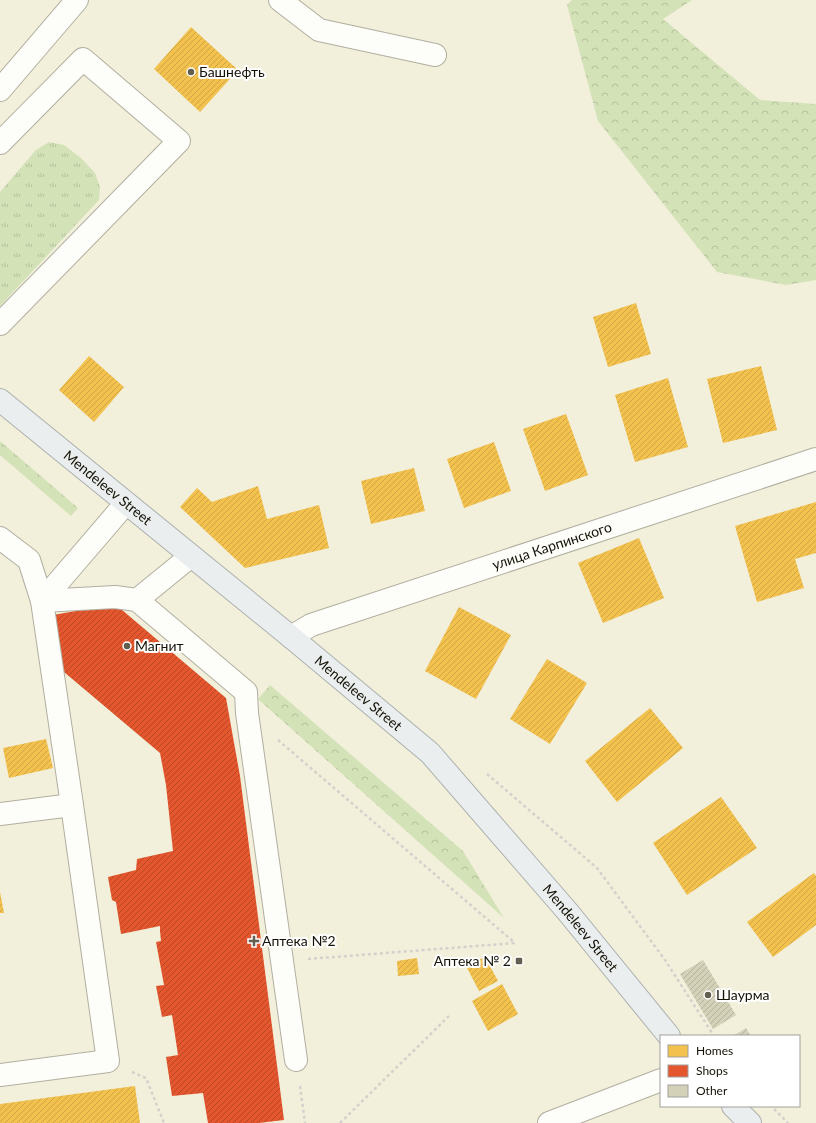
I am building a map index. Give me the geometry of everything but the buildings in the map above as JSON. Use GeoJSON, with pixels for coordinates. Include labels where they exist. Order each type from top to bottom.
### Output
{"type":"FeatureCollection","features":[{"type":"Feature","properties":{"kind":"main road","name":"Mendeleev Street"},"geometry":{"type":"LineString","coordinates":[[0,400],[192,556],[430,753],[567,911],[667,1035]]}},
{"type":"Feature","properties":{"kind":"main road"},"geometry":{"type":"LineString","coordinates":[[734,1107],[750,1123]]}},
{"type":"Feature","properties":{"kind":"street"},"geometry":{"type":"LineString","coordinates":[[0,90],[77,0]]}},
{"type":"Feature","properties":{"kind":"street"},"geometry":{"type":"LineString","coordinates":[[280,0],[319,30],[434,55]]}},
{"type":"Feature","properties":{"kind":"street"},"geometry":{"type":"LineString","coordinates":[[0,324],[179,141],[83,59],[1,138]]}},
{"type":"Feature","properties":{"kind":"street","name":"улица Карпинского"},"geometry":{"type":"LineString","coordinates":[[290,637],[311,625],[816,459]]}},
{"type":"Feature","properties":{"kind":"street"},"geometry":{"type":"LineString","coordinates":[[42,601],[126,503]]}},
{"type":"Feature","properties":{"kind":"street"},"geometry":{"type":"LineString","coordinates":[[0,538],[29,560],[42,601],[108,1061],[0,1074]]}},
{"type":"Feature","properties":{"kind":"street"},"geometry":{"type":"LineString","coordinates":[[137,600],[192,556]]}},
{"type":"Feature","properties":{"kind":"street"},"geometry":{"type":"LineString","coordinates":[[42,601],[115,597],[137,600],[246,692],[247,713],[296,1060]]}},
{"type":"Feature","properties":{"kind":"street"},"geometry":{"type":"LineString","coordinates":[[0,814],[72,805]]}},
{"type":"Feature","properties":{"kind":"street"},"geometry":{"type":"LineString","coordinates":[[549,1123],[660,1080]]}},
{"type":"Feature","properties":{"kind":"path"},"geometry":{"type":"LineString","coordinates":[[247,713],[515,943],[282,961]]}},
{"type":"Feature","properties":{"kind":"path"},"geometry":{"type":"LineString","coordinates":[[340,1123],[449,1016]]}},
{"type":"Feature","properties":{"kind":"path"},"geometry":{"type":"LineString","coordinates":[[296,1060],[305,1123]]}},
{"type":"Feature","properties":{"kind":"path"},"geometry":{"type":"LineString","coordinates":[[108,1061],[146,1078],[164,1123]]}},
{"type":"Feature","properties":{"kind":"path"},"geometry":{"type":"LineString","coordinates":[[773,1107],[788,1123]]}},
{"type":"Feature","properties":{"kind":"green space"},"geometry":{"type":"Polygon","coordinates":[[[572,0],[692,0],[663,19],[760,100],[816,104],[816,280],[786,285],[717,272],[598,121],[567,5],[572,0]]]}},
{"type":"Feature","properties":{"kind":"green space"},"geometry":{"type":"Polygon","coordinates":[[[49,142],[64,145],[82,159],[95,173],[100,187],[99,200],[0,306],[0,192],[36,150],[49,142]]]}},
{"type":"Feature","properties":{"kind":"green space"},"geometry":{"type":"Polygon","coordinates":[[[0,441],[78,508],[71,516],[0,455],[0,441]]]}},
{"type":"Feature","properties":{"kind":"green space"},"geometry":{"type":"Polygon","coordinates":[[[270,685],[463,851],[504,918],[258,699],[270,685]]]}},
{"type":"Feature","properties":{"kind":"place","name":"Башнефть"},"geometry":{"type":"Point","coordinates":[191,72]}},
{"type":"Feature","properties":{"kind":"place","name":"Магнит"},"geometry":{"type":"Point","coordinates":[127,646]}},
{"type":"Feature","properties":{"kind":"place","name":"Аптека №2"},"geometry":{"type":"Point","coordinates":[254,941]}},
{"type":"Feature","properties":{"kind":"place","name":"Аптека № 2"},"geometry":{"type":"Point","coordinates":[519,961]}},
{"type":"Feature","properties":{"kind":"place","name":"Шаурма"},"geometry":{"type":"Point","coordinates":[708,995]}}]}
